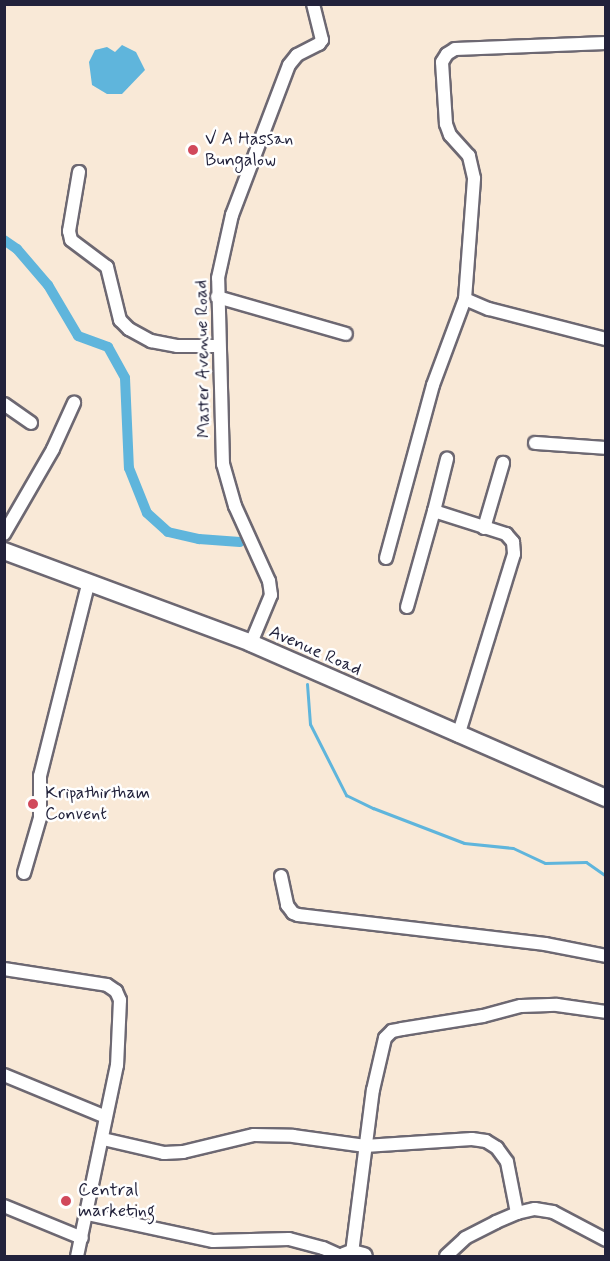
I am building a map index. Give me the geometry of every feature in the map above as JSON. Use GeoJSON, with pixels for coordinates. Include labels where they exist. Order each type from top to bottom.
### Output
{"type":"FeatureCollection","features":[{"type":"Feature","properties":{"kind":"street","name":"Master Avenue Road"},"geometry":{"type":"LineString","coordinates":[[251,643],[271,596],[269,581],[235,506],[226,477],[218,278],[232,215],[286,73],[297,55],[322,40],[313,4]]}},
{"type":"Feature","properties":{"kind":"street"},"geometry":{"type":"LineString","coordinates":[[386,558],[433,385],[465,299],[474,178],[469,156],[450,135],[446,124],[442,62],[447,54],[455,49],[606,43]]}},
{"type":"Feature","properties":{"kind":"street"},"geometry":{"type":"LineString","coordinates":[[79,172],[69,231],[71,240],[107,267],[120,320],[129,329],[151,341],[177,346],[219,346]]}},
{"type":"Feature","properties":{"kind":"street"},"geometry":{"type":"LineString","coordinates":[[217,297],[346,334]]}},
{"type":"Feature","properties":{"kind":"street"},"geometry":{"type":"LineString","coordinates":[[465,299],[489,309],[606,339]]}},
{"type":"Feature","properties":{"kind":"street"},"geometry":{"type":"LineString","coordinates":[[4,534],[53,449],[74,403]]}},
{"type":"Feature","properties":{"kind":"street"},"geometry":{"type":"LineString","coordinates":[[4,404],[31,423]]}},
{"type":"Feature","properties":{"kind":"street"},"geometry":{"type":"LineString","coordinates":[[535,443],[606,448]]}},
{"type":"Feature","properties":{"kind":"street"},"geometry":{"type":"LineString","coordinates":[[406,607],[447,459]]}},
{"type":"Feature","properties":{"kind":"street"},"geometry":{"type":"LineString","coordinates":[[484,528],[503,463]]}},
{"type":"Feature","properties":{"kind":"street"},"geometry":{"type":"LineString","coordinates":[[434,512],[506,534],[513,542],[514,554],[459,736]]}},
{"type":"Feature","properties":{"kind":"street","name":"Avenue Road"},"geometry":{"type":"LineString","coordinates":[[4,551],[251,643],[459,736],[606,798]]}},
{"type":"Feature","properties":{"kind":"street"},"geometry":{"type":"LineString","coordinates":[[24,873],[40,818],[40,776],[89,581]]}},
{"type":"Feature","properties":{"kind":"street"},"geometry":{"type":"LineString","coordinates":[[281,876],[286,904],[293,914],[545,944],[606,956]]}},
{"type":"Feature","properties":{"kind":"street"},"geometry":{"type":"LineString","coordinates":[[4,969],[107,985],[116,991],[120,1000],[117,1065],[103,1140],[89,1188],[87,1214],[77,1257]]}},
{"type":"Feature","properties":{"kind":"street"},"geometry":{"type":"LineString","coordinates":[[87,1214],[213,1241],[289,1239],[350,1256],[380,1055],[385,1038],[392,1031],[483,1016],[521,1006],[557,1005],[606,1012]]}},
{"type":"Feature","properties":{"kind":"street"},"geometry":{"type":"LineString","coordinates":[[4,1075],[106,1118]]}},
{"type":"Feature","properties":{"kind":"street"},"geometry":{"type":"LineString","coordinates":[[103,1140],[164,1153],[183,1152],[254,1135],[293,1136],[365,1146],[472,1139],[486,1142],[497,1148],[507,1162],[517,1213]]}},
{"type":"Feature","properties":{"kind":"street"},"geometry":{"type":"LineString","coordinates":[[4,1206],[82,1238]]}},
{"type":"Feature","properties":{"kind":"street"},"geometry":{"type":"LineString","coordinates":[[446,1257],[465,1238],[517,1213],[535,1209],[553,1212],[606,1240]]}},
{"type":"Feature","properties":{"kind":"water"},"geometry":{"type":"Polygon","coordinates":[[[122,45],[136,52],[145,70],[122,94],[107,94],[92,85],[89,62],[95,50],[107,47],[115,52],[122,45]]]}},
{"type":"Feature","properties":{"kind":"waterway"},"geometry":{"type":"LineString","coordinates":[[4,240],[17,249],[48,285],[78,336],[108,347],[125,378],[129,468],[147,513],[168,532],[199,539],[240,542]]}},
{"type":"Feature","properties":{"kind":"waterway"},"geometry":{"type":"LineString","coordinates":[[307,684],[310,724],[346,795],[373,808],[464,843],[513,848],[545,863],[586,862],[606,876]]}},
{"type":"Feature","properties":{"kind":"place","name":"V A Hassan Bungalow"},"geometry":{"type":"Point","coordinates":[193,150]}},
{"type":"Feature","properties":{"kind":"place","name":"Kripathirtham Convent"},"geometry":{"type":"Point","coordinates":[33,804]}},
{"type":"Feature","properties":{"kind":"place","name":"Central marketing"},"geometry":{"type":"Point","coordinates":[66,1201]}}]}
